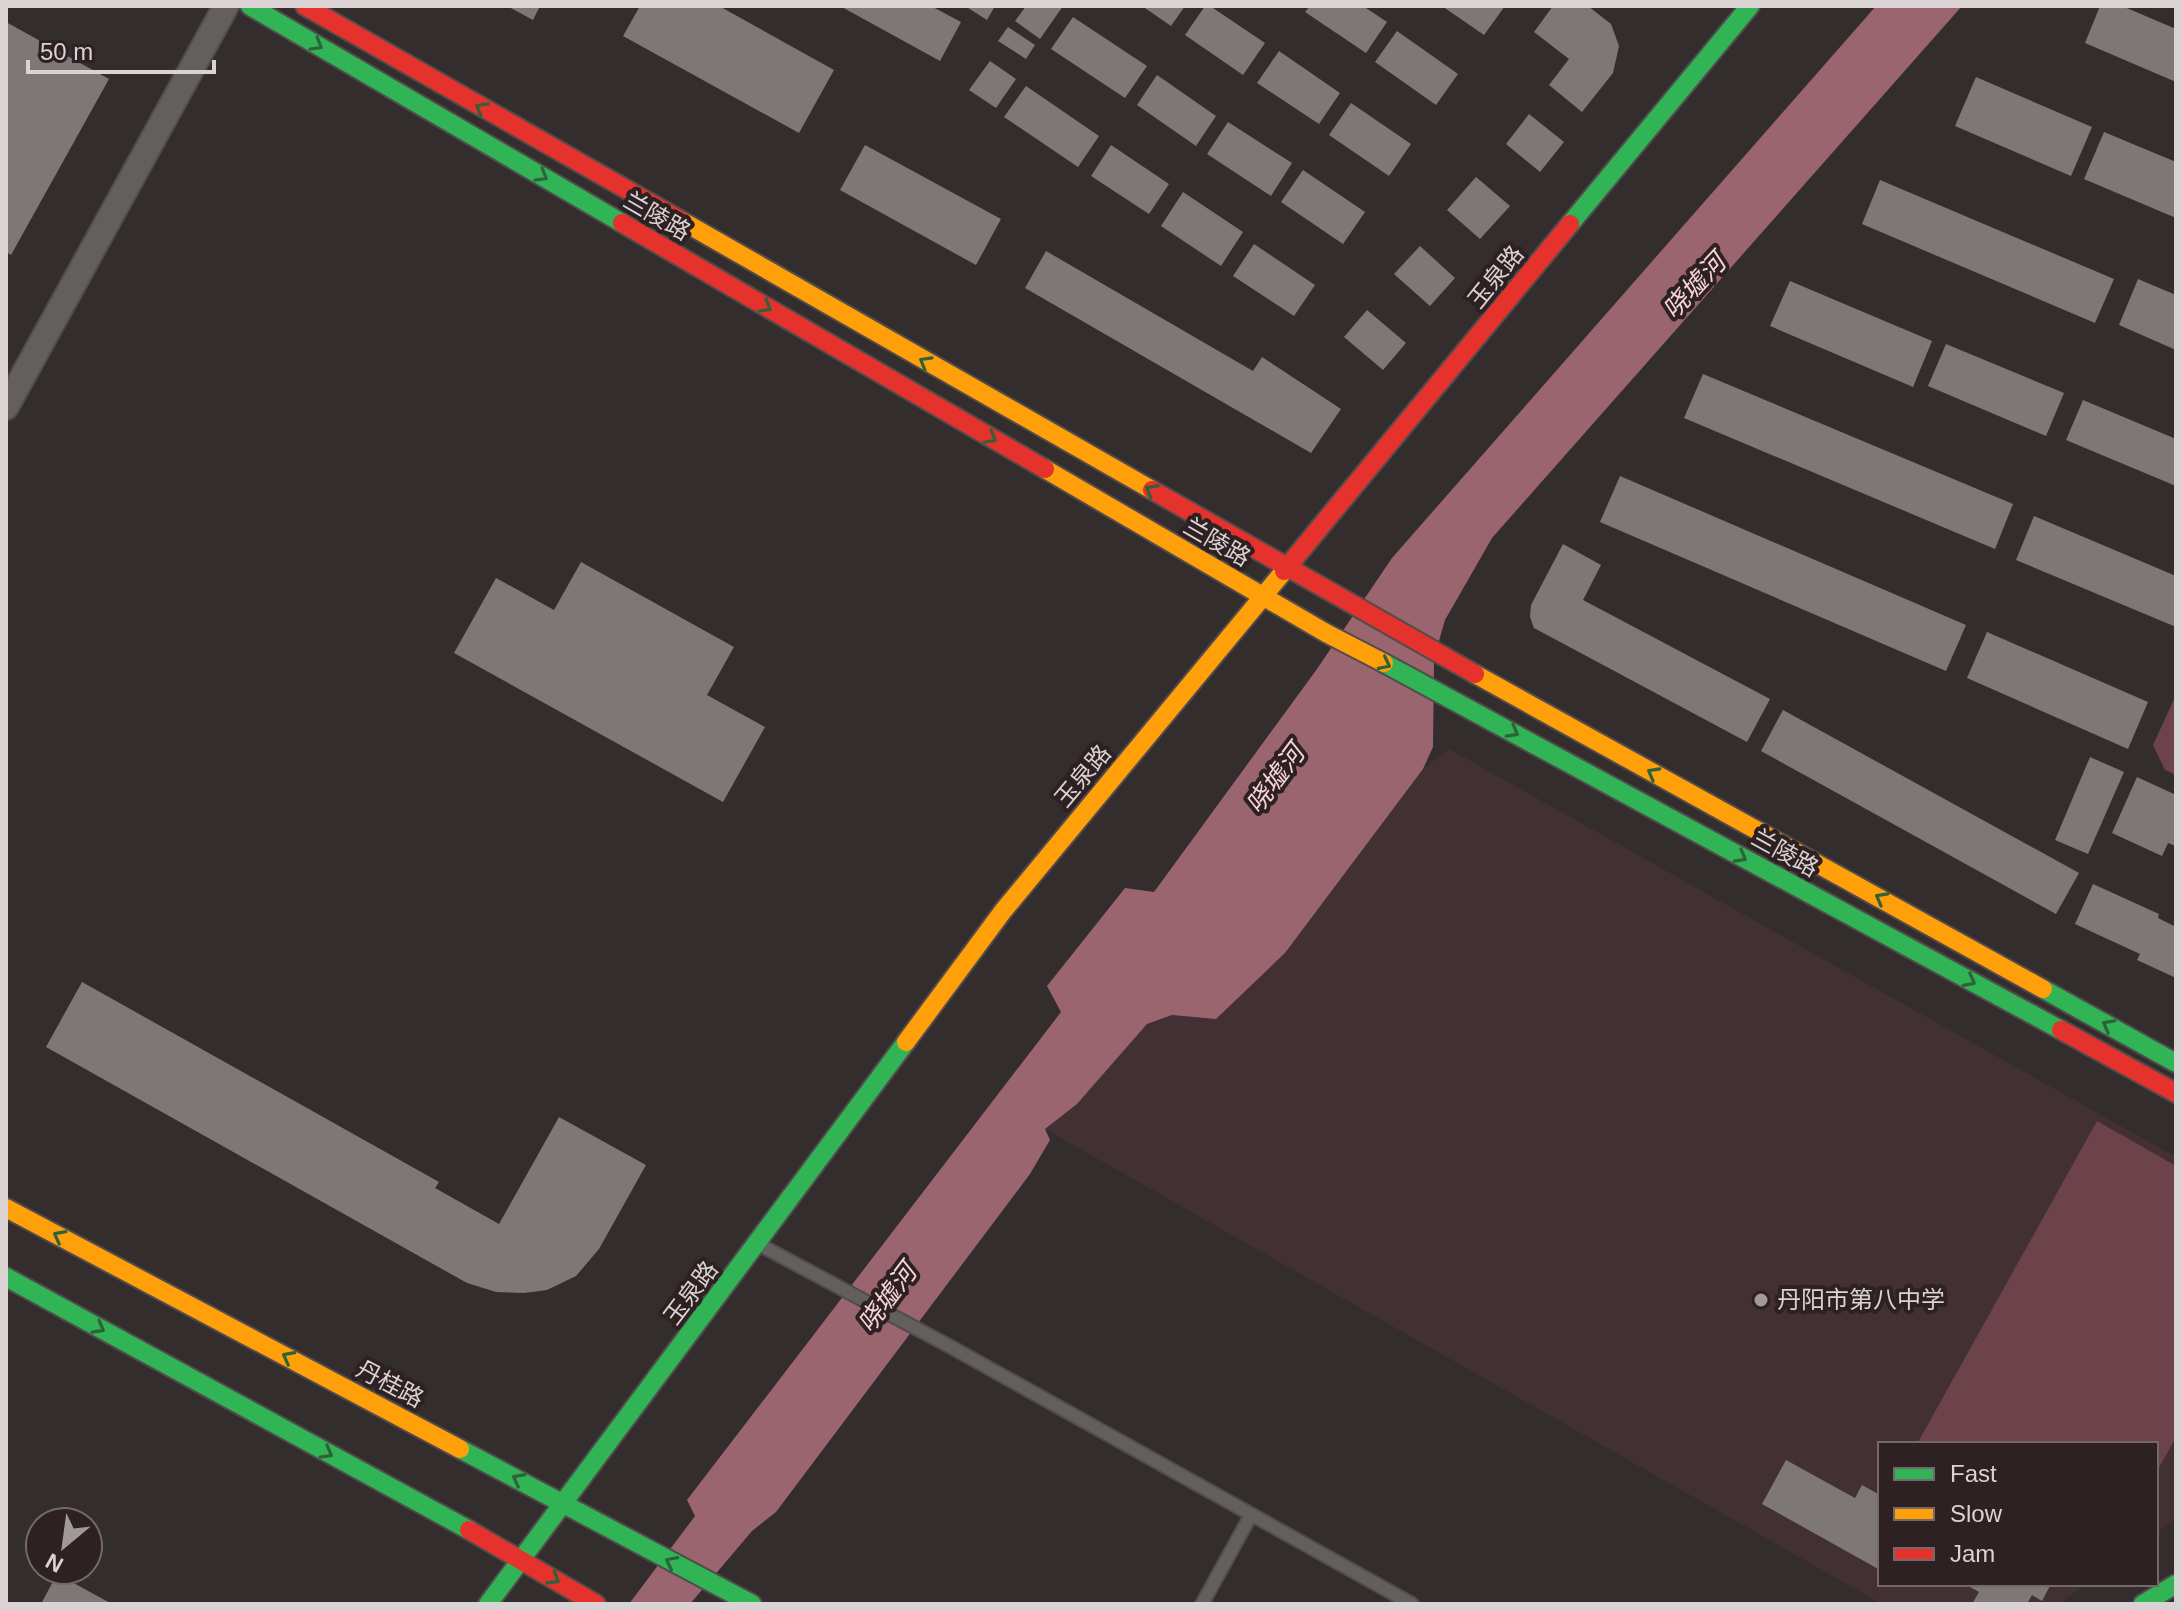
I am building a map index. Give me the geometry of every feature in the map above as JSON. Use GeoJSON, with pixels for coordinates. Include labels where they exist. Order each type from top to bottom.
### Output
{"type":"FeatureCollection","features":[{"type":"Feature","properties":{"kind":"street"},"geometry":{"type":"LineString","coordinates":[[6,407],[226,6]]}},
{"type":"Feature","properties":{"kind":"street","name":"兰陵路"},"geometry":{"type":"LineString","coordinates":[[250,6],[1326,633],[2176,1093]]}},
{"type":"Feature","properties":{"kind":"street","name":"兰陵路"},"geometry":{"type":"LineString","coordinates":[[305,6],[1451,661],[2176,1063]]}},
{"type":"Feature","properties":{"kind":"street","name":"玉泉路"},"geometry":{"type":"LineString","coordinates":[[488,1604],[1003,911],[1750,6]]}},
{"type":"Feature","properties":{"kind":"street","name":"丹桂路"},"geometry":{"type":"LineString","coordinates":[[6,1208],[752,1604]]}},
{"type":"Feature","properties":{"kind":"street"},"geometry":{"type":"LineString","coordinates":[[6,1277],[522,1559],[590,1601]]}},
{"type":"Feature","properties":{"kind":"street"},"geometry":{"type":"LineString","coordinates":[[2143,1604],[2176,1584]]}},
{"type":"Feature","properties":{"kind":"lane"},"geometry":{"type":"LineString","coordinates":[[758,1244],[951,1347],[1412,1604]]}},
{"type":"Feature","properties":{"kind":"lane"},"geometry":{"type":"LineString","coordinates":[[1202,1604],[1251,1515]]}},
{"type":"Feature","properties":{"kind":"shaded area"},"geometry":{"type":"Polygon","coordinates":[[[2176,695],[2176,775],[2165,770],[2153,745],[2176,695]]]}},
{"type":"Feature","properties":{"kind":"shaded area","name":"丹阳市第八中学"},"geometry":{"type":"Polygon","coordinates":[[[1449,749],[2176,1157],[2176,1518],[2158,1532],[2158,1442],[1878,1442],[1878,1586],[2083,1586],[2059,1604],[1882,1604],[1045,1129],[1077,1104],[1147,1024],[1172,1015],[1216,1019],[1285,953],[1423,769],[1449,749]]]}},
{"type":"Feature","properties":{"kind":"shaded area"},"geometry":{"type":"Polygon","coordinates":[[[2097,1121],[2176,1166],[2176,1437],[2158,1469],[2158,1442],[1918,1442],[2097,1121]]]}},
{"type":"Feature","properties":{"kind":"water","name":"哓墟河"},"geometry":{"type":"Polygon","coordinates":[[[1876,6],[1962,6],[1492,538],[1445,620],[1434,658],[1433,747],[1423,769],[1285,953],[1216,1019],[1172,1015],[1147,1024],[1077,1104],[1045,1129],[1050,1140],[1030,1174],[776,1512],[752,1531],[690,1604],[629,1604],[695,1516],[687,1500],[1061,1012],[1047,986],[1125,888],[1154,892],[1317,669],[1392,558],[1876,6]]]}},
{"type":"Feature","properties":{"kind":"building"},"geometry":{"type":"Polygon","coordinates":[[[507,6],[540,6],[533,20],[507,6]]]}},
{"type":"Feature","properties":{"kind":"building"},"geometry":{"type":"Polygon","coordinates":[[[640,6],[719,6],[834,70],[799,133],[623,36],[640,6]]]}},
{"type":"Feature","properties":{"kind":"building"},"geometry":{"type":"Polygon","coordinates":[[[840,6],[931,6],[961,22],[940,61],[840,6]]]}},
{"type":"Feature","properties":{"kind":"building"},"geometry":{"type":"Polygon","coordinates":[[[965,6],[995,6],[987,20],[965,6]]]}},
{"type":"Feature","properties":{"kind":"building"},"geometry":{"type":"Polygon","coordinates":[[[1026,6],[1063,6],[1040,39],[1015,21],[1026,6]]]}},
{"type":"Feature","properties":{"kind":"building"},"geometry":{"type":"Polygon","coordinates":[[[1142,6],[1185,6],[1171,26],[1142,6]]]}},
{"type":"Feature","properties":{"kind":"building"},"geometry":{"type":"Polygon","coordinates":[[[1205,6],[1210,6],[1265,43],[1243,75],[1185,35],[1205,6]]]}},
{"type":"Feature","properties":{"kind":"building"},"geometry":{"type":"Polygon","coordinates":[[[1310,6],[1363,6],[1387,22],[1366,53],[1305,12],[1310,6]]]}},
{"type":"Feature","properties":{"kind":"building"},"geometry":{"type":"Polygon","coordinates":[[[1442,6],[1505,6],[1484,35],[1442,6]]]}},
{"type":"Feature","properties":{"kind":"building"},"geometry":{"type":"Polygon","coordinates":[[[1553,6],[1588,6],[1611,24],[1619,46],[1613,73],[1582,112],[1549,85],[1569,59],[1534,32],[1553,6]]]}},
{"type":"Feature","properties":{"kind":"building"},"geometry":{"type":"Polygon","coordinates":[[[2100,6],[2122,6],[2176,29],[2176,82],[2085,43],[2100,6]]]}},
{"type":"Feature","properties":{"kind":"building"},"geometry":{"type":"Polygon","coordinates":[[[1073,17],[1147,66],[1125,98],[1051,49],[1073,17]]]}},
{"type":"Feature","properties":{"kind":"building"},"geometry":{"type":"Polygon","coordinates":[[[6,22],[109,79],[11,255],[6,252],[6,22]]]}},
{"type":"Feature","properties":{"kind":"building"},"geometry":{"type":"Polygon","coordinates":[[[1008,27],[1035,45],[1026,59],[998,41],[1008,27]]]}},
{"type":"Feature","properties":{"kind":"building"},"geometry":{"type":"Polygon","coordinates":[[[1397,31],[1458,74],[1436,105],[1375,62],[1397,31]]]}},
{"type":"Feature","properties":{"kind":"building"},"geometry":{"type":"Polygon","coordinates":[[[1279,51],[1340,93],[1319,124],[1257,83],[1279,51]]]}},
{"type":"Feature","properties":{"kind":"building"},"geometry":{"type":"Polygon","coordinates":[[[990,61],[1016,79],[996,108],[969,90],[990,61]]]}},
{"type":"Feature","properties":{"kind":"building"},"geometry":{"type":"Polygon","coordinates":[[[1157,75],[1216,116],[1196,146],[1137,105],[1157,75]]]}},
{"type":"Feature","properties":{"kind":"building"},"geometry":{"type":"Polygon","coordinates":[[[1976,77],[2092,127],[2071,176],[1955,126],[1976,77]]]}},
{"type":"Feature","properties":{"kind":"building"},"geometry":{"type":"Polygon","coordinates":[[[1026,86],[1099,136],[1078,167],[1004,117],[1026,86]]]}},
{"type":"Feature","properties":{"kind":"building"},"geometry":{"type":"Polygon","coordinates":[[[1351,103],[1411,144],[1389,176],[1329,135],[1351,103]]]}},
{"type":"Feature","properties":{"kind":"building"},"geometry":{"type":"Polygon","coordinates":[[[1529,114],[1564,142],[1540,172],[1506,144],[1529,114]]]}},
{"type":"Feature","properties":{"kind":"building"},"geometry":{"type":"Polygon","coordinates":[[[1228,122],[1292,163],[1271,196],[1207,154],[1228,122]]]}},
{"type":"Feature","properties":{"kind":"building"},"geometry":{"type":"Polygon","coordinates":[[[2104,132],[2176,162],[2176,218],[2084,179],[2104,132]]]}},
{"type":"Feature","properties":{"kind":"building"},"geometry":{"type":"Polygon","coordinates":[[[865,145],[1001,219],[976,265],[840,190],[865,145]]]}},
{"type":"Feature","properties":{"kind":"building"},"geometry":{"type":"Polygon","coordinates":[[[1111,145],[1169,184],[1149,214],[1091,176],[1111,145]]]}},
{"type":"Feature","properties":{"kind":"building"},"geometry":{"type":"Polygon","coordinates":[[[1303,170],[1365,212],[1343,244],[1281,202],[1303,170]]]}},
{"type":"Feature","properties":{"kind":"building"},"geometry":{"type":"Polygon","coordinates":[[[1476,177],[1510,206],[1480,239],[1447,210],[1476,177]]]}},
{"type":"Feature","properties":{"kind":"building"},"geometry":{"type":"Polygon","coordinates":[[[1880,180],[2114,279],[2095,323],[1862,224],[1880,180]]]}},
{"type":"Feature","properties":{"kind":"building"},"geometry":{"type":"Polygon","coordinates":[[[1183,192],[1243,232],[1221,266],[1161,226],[1183,192]]]}},
{"type":"Feature","properties":{"kind":"building"},"geometry":{"type":"Polygon","coordinates":[[[1254,244],[1315,285],[1294,316],[1233,276],[1254,244]]]}},
{"type":"Feature","properties":{"kind":"building"},"geometry":{"type":"Polygon","coordinates":[[[1420,246],[1455,278],[1430,306],[1394,274],[1420,246]]]}},
{"type":"Feature","properties":{"kind":"building"},"geometry":{"type":"Polygon","coordinates":[[[1046,251],[1253,371],[1262,357],[1341,409],[1311,453],[1025,288],[1046,251]]]}},
{"type":"Feature","properties":{"kind":"building"},"geometry":{"type":"Polygon","coordinates":[[[2138,279],[2176,295],[2176,350],[2119,325],[2138,279]]]}},
{"type":"Feature","properties":{"kind":"building"},"geometry":{"type":"Polygon","coordinates":[[[1790,281],[1932,341],[1913,387],[1770,326],[1790,281]]]}},
{"type":"Feature","properties":{"kind":"building"},"geometry":{"type":"Polygon","coordinates":[[[1367,310],[1406,343],[1383,370],[1344,337],[1367,310]]]}},
{"type":"Feature","properties":{"kind":"building"},"geometry":{"type":"Polygon","coordinates":[[[1946,344],[2064,393],[2046,436],[1928,386],[1946,344]]]}},
{"type":"Feature","properties":{"kind":"building"},"geometry":{"type":"Polygon","coordinates":[[[1703,374],[2013,504],[1995,549],[1684,418],[1703,374]]]}},
{"type":"Feature","properties":{"kind":"building"},"geometry":{"type":"Polygon","coordinates":[[[2083,400],[2176,439],[2176,486],[2066,440],[2083,400]]]}},
{"type":"Feature","properties":{"kind":"building"},"geometry":{"type":"Polygon","coordinates":[[[1620,476],[1966,625],[1946,671],[1600,522],[1620,476]]]}},
{"type":"Feature","properties":{"kind":"building"},"geometry":{"type":"Polygon","coordinates":[[[2034,516],[2176,576],[2176,627],[2016,560],[2034,516]]]}},
{"type":"Feature","properties":{"kind":"building"},"geometry":{"type":"Polygon","coordinates":[[[1563,544],[1601,565],[1583,600],[1770,699],[1747,742],[1534,628],[1530,617],[1531,605],[1563,544]]]}},
{"type":"Feature","properties":{"kind":"building"},"geometry":{"type":"Polygon","coordinates":[[[581,562],[734,647],[707,695],[765,727],[723,802],[454,653],[496,578],[554,610],[581,562]]]}},
{"type":"Feature","properties":{"kind":"building"},"geometry":{"type":"Polygon","coordinates":[[[1987,632],[2148,702],[2128,749],[1967,678],[1987,632]]]}},
{"type":"Feature","properties":{"kind":"building"},"geometry":{"type":"Polygon","coordinates":[[[1783,710],[2079,873],[2056,914],[1761,751],[1783,710]]]}},
{"type":"Feature","properties":{"kind":"building"},"geometry":{"type":"Polygon","coordinates":[[[2090,757],[2124,772],[2088,854],[2055,840],[2090,757]]]}},
{"type":"Feature","properties":{"kind":"building"},"geometry":{"type":"Polygon","coordinates":[[[2137,777],[2176,795],[2176,846],[2168,843],[2162,856],[2112,833],[2137,777]]]}},
{"type":"Feature","properties":{"kind":"building"},"geometry":{"type":"Polygon","coordinates":[[[2093,884],[2159,914],[2158,918],[2176,927],[2176,978],[2137,960],[2140,954],[2075,924],[2093,884]]]}},
{"type":"Feature","properties":{"kind":"building"},"geometry":{"type":"Polygon","coordinates":[[[82,982],[439,1182],[435,1188],[499,1224],[559,1117],[646,1165],[599,1249],[576,1276],[547,1290],[524,1293],[496,1292],[467,1283],[46,1047],[82,982]]]}},
{"type":"Feature","properties":{"kind":"building"},"geometry":{"type":"Polygon","coordinates":[[[1786,1460],[1855,1498],[1862,1485],[1878,1494],[1878,1569],[1762,1504],[1786,1460]]]}},
{"type":"Feature","properties":{"kind":"building"},"geometry":{"type":"Polygon","coordinates":[[[51,1586],[79,1586],[112,1604],[41,1604],[51,1586]]]}},
{"type":"Feature","properties":{"kind":"building"},"geometry":{"type":"Polygon","coordinates":[[[1968,1586],[2050,1586],[2042,1601],[2032,1595],[2027,1604],[1972,1604],[1979,1592],[1968,1586]]]}},
{"type":"Feature","properties":{"kind":"traffic: fast"},"geometry":{"type":"LineString","coordinates":[[250,6],[622,223]]}},
{"type":"Feature","properties":{"kind":"traffic: fast"},"geometry":{"type":"LineString","coordinates":[[1570,224],[1750,6]]}},
{"type":"Feature","properties":{"kind":"traffic: fast"},"geometry":{"type":"LineString","coordinates":[[1384,663],[2061,1030]]}},
{"type":"Feature","properties":{"kind":"traffic: fast"},"geometry":{"type":"LineString","coordinates":[[2043,989],[2176,1063]]}},
{"type":"Feature","properties":{"kind":"traffic: fast"},"geometry":{"type":"LineString","coordinates":[[488,1604],[906,1042]]}},
{"type":"Feature","properties":{"kind":"traffic: fast"},"geometry":{"type":"LineString","coordinates":[[6,1277],[469,1530]]}},
{"type":"Feature","properties":{"kind":"traffic: fast"},"geometry":{"type":"LineString","coordinates":[[460,1449],[752,1604]]}},
{"type":"Feature","properties":{"kind":"traffic: fast"},"geometry":{"type":"LineString","coordinates":[[2143,1604],[2176,1584]]}},
{"type":"Feature","properties":{"kind":"traffic: slow"},"geometry":{"type":"LineString","coordinates":[[682,221],[1152,490]]}},
{"type":"Feature","properties":{"kind":"traffic: slow"},"geometry":{"type":"LineString","coordinates":[[1045,469],[1326,633],[1384,663]]}},
{"type":"Feature","properties":{"kind":"traffic: slow"},"geometry":{"type":"LineString","coordinates":[[906,1042],[1003,911],[1284,571]]}},
{"type":"Feature","properties":{"kind":"traffic: slow"},"geometry":{"type":"LineString","coordinates":[[1475,674],[2043,989]]}},
{"type":"Feature","properties":{"kind":"traffic: slow"},"geometry":{"type":"LineString","coordinates":[[6,1208],[460,1449]]}},
{"type":"Feature","properties":{"kind":"traffic: jam"},"geometry":{"type":"LineString","coordinates":[[305,6],[682,221]]}},
{"type":"Feature","properties":{"kind":"traffic: jam"},"geometry":{"type":"LineString","coordinates":[[622,223],[1045,469]]}},
{"type":"Feature","properties":{"kind":"traffic: jam"},"geometry":{"type":"LineString","coordinates":[[1284,571],[1570,224]]}},
{"type":"Feature","properties":{"kind":"traffic: jam"},"geometry":{"type":"LineString","coordinates":[[1152,490],[1475,674]]}},
{"type":"Feature","properties":{"kind":"traffic: jam"},"geometry":{"type":"LineString","coordinates":[[2061,1030],[2176,1093]]}},
{"type":"Feature","properties":{"kind":"traffic: jam"},"geometry":{"type":"LineString","coordinates":[[469,1530],[596,1604]]}},
{"type":"Feature","properties":{"kind":"place","name":"丹阳市第八中学"},"geometry":{"type":"Point","coordinates":[1761,1300]}}]}
